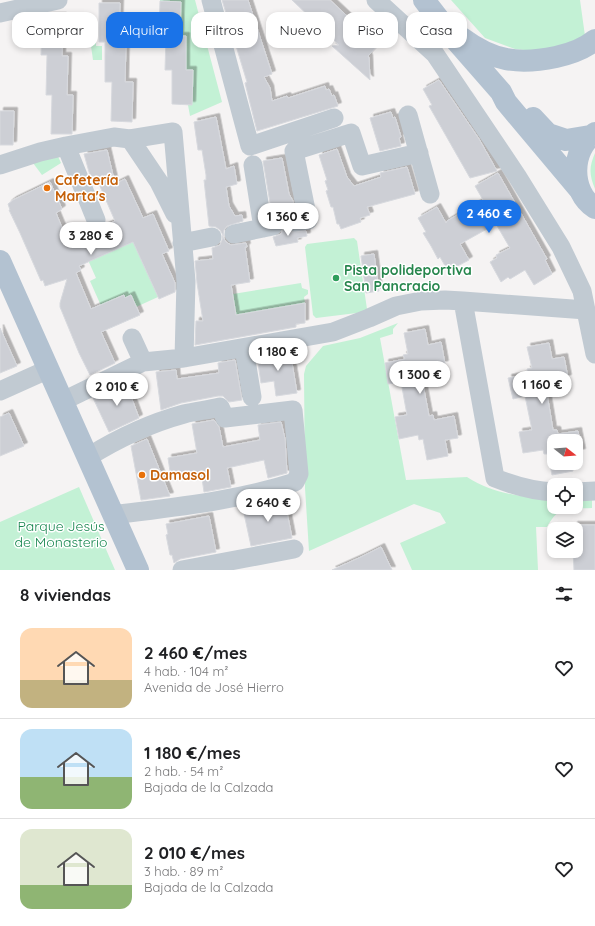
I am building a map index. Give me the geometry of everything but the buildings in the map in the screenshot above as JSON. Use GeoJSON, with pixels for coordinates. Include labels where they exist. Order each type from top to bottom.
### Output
{"type":"FeatureCollection","features":[{"type":"Feature","properties":{"kind":"main road"},"geometry":{"type":"LineString","coordinates":[[424,0],[434,12]]}},
{"type":"Feature","properties":{"kind":"main road"},"geometry":{"type":"LineString","coordinates":[[467,41],[486,53],[516,61],[539,61],[580,50],[595,40]]}},
{"type":"Feature","properties":{"kind":"main road"},"geometry":{"type":"LineString","coordinates":[[462,48],[501,92],[506,102],[579,189],[590,205],[595,208]]}},
{"type":"Feature","properties":{"kind":"main road"},"geometry":{"type":"LineString","coordinates":[[501,92],[512,97],[548,134],[566,140],[592,135]]}},
{"type":"Feature","properties":{"kind":"main road"},"geometry":{"type":"LineString","coordinates":[[579,189],[576,170],[579,152],[592,135]]}},
{"type":"Feature","properties":{"kind":"main road"},"geometry":{"type":"LineString","coordinates":[[0,261],[138,570]]}},
{"type":"Feature","properties":{"kind":"street"},"geometry":{"type":"LineString","coordinates":[[0,13],[58,0]]}},
{"type":"Feature","properties":{"kind":"street"},"geometry":{"type":"LineString","coordinates":[[210,0],[250,146],[334,118]]}},
{"type":"Feature","properties":{"kind":"street"},"geometry":{"type":"LineString","coordinates":[[376,0],[435,54],[517,176],[562,247],[582,291],[595,354]]}},
{"type":"Feature","properties":{"kind":"street"},"geometry":{"type":"LineString","coordinates":[[408,115],[430,194]]}},
{"type":"Feature","properties":{"kind":"street"},"geometry":{"type":"LineString","coordinates":[[0,165],[40,152],[66,146],[114,137],[130,140],[172,132],[167,181],[180,223],[186,282],[184,358]]}},
{"type":"Feature","properties":{"kind":"street"},"geometry":{"type":"LineString","coordinates":[[294,222],[308,220],[294,151],[351,134],[362,166],[418,153]]}},
{"type":"Feature","properties":{"kind":"street"},"geometry":{"type":"LineString","coordinates":[[130,140],[167,181]]}},
{"type":"Feature","properties":{"kind":"street"},"geometry":{"type":"LineString","coordinates":[[66,146],[96,220]]}},
{"type":"Feature","properties":{"kind":"street"},"geometry":{"type":"LineString","coordinates":[[234,234],[268,227],[253,165]]}},
{"type":"Feature","properties":{"kind":"street"},"geometry":{"type":"LineString","coordinates":[[182,243],[212,238]]}},
{"type":"Feature","properties":{"kind":"street"},"geometry":{"type":"LineString","coordinates":[[63,401],[143,362],[184,358],[333,332],[396,306],[421,301],[445,300],[586,310]]}},
{"type":"Feature","properties":{"kind":"street"},"geometry":{"type":"LineString","coordinates":[[462,301],[495,478],[516,487],[547,492]]}},
{"type":"Feature","properties":{"kind":"street"},"geometry":{"type":"LineString","coordinates":[[132,338],[143,362]]}},
{"type":"Feature","properties":{"kind":"street"},"geometry":{"type":"LineString","coordinates":[[244,348],[252,397]]}},
{"type":"Feature","properties":{"kind":"street"},"geometry":{"type":"LineString","coordinates":[[0,391],[49,369]]}},
{"type":"Feature","properties":{"kind":"street"},"geometry":{"type":"LineString","coordinates":[[88,457],[102,448],[148,427],[184,414],[220,407],[225,418],[293,410],[299,474],[295,482],[278,488],[196,504],[113,515]]}},
{"type":"Feature","properties":{"kind":"street"},"geometry":{"type":"LineString","coordinates":[[583,492],[595,491]]}},
{"type":"Feature","properties":{"kind":"street"},"geometry":{"type":"LineString","coordinates":[[182,570],[294,549]]}},
{"type":"Feature","properties":{"kind":"green space"},"geometry":{"type":"Polygon","coordinates":[[[195,0],[198,12],[191,12],[191,48],[208,48],[222,102],[190,116],[188,105],[192,105],[193,71],[186,70],[186,36],[183,36],[183,12],[181,12],[181,2],[160,1],[195,0]]]}},
{"type":"Feature","properties":{"kind":"green space"},"geometry":{"type":"Polygon","coordinates":[[[451,0],[580,0],[585,36],[560,46],[533,51],[515,49],[485,38],[467,18],[467,12],[462,12],[451,0]]]}},
{"type":"Feature","properties":{"kind":"green space"},"geometry":{"type":"Polygon","coordinates":[[[98,46],[102,46],[102,60],[93,60],[91,48],[98,48],[98,46]]]}},
{"type":"Feature","properties":{"kind":"green space"},"geometry":{"type":"Polygon","coordinates":[[[56,152],[61,163],[42,175],[30,159],[56,152]]]}},
{"type":"Feature","properties":{"kind":"green space"},"geometry":{"type":"Polygon","coordinates":[[[595,153],[595,189],[590,171],[595,153]]]}},
{"type":"Feature","properties":{"kind":"green space"},"geometry":{"type":"Polygon","coordinates":[[[134,223],[143,263],[158,297],[136,307],[131,295],[125,298],[123,295],[107,302],[102,308],[90,281],[96,278],[88,260],[134,223]]]}},
{"type":"Feature","properties":{"kind":"green space","name":"Pista polideportiva San Pancracio"},"geometry":{"type":"Polygon","coordinates":[[[354,238],[357,241],[367,309],[365,312],[316,318],[313,315],[305,247],[307,244],[354,238]]]}},
{"type":"Feature","properties":{"kind":"green space"},"geometry":{"type":"Polygon","coordinates":[[[301,283],[302,288],[308,290],[308,294],[304,297],[305,303],[236,315],[233,294],[301,283]]]}},
{"type":"Feature","properties":{"kind":"green space"},"geometry":{"type":"Polygon","coordinates":[[[398,323],[393,329],[393,334],[380,338],[406,480],[467,477],[477,483],[498,491],[520,496],[547,499],[547,514],[556,514],[550,522],[547,522],[547,527],[536,527],[538,570],[412,570],[400,543],[446,523],[440,513],[414,504],[309,551],[305,488],[304,374],[306,366],[323,346],[360,338],[398,323]]]}},
{"type":"Feature","properties":{"kind":"green space","name":"Parque Jesús de Monasterio"},"geometry":{"type":"Polygon","coordinates":[[[79,487],[115,570],[0,570],[0,522],[79,487]]]}},
{"type":"Feature","properties":{"kind":"green space"},"geometry":{"type":"Polygon","coordinates":[[[583,500],[592,500],[592,508],[583,508],[583,500]]]}},
{"type":"Feature","properties":{"kind":"place","name":"Cafetería Marta's"},"geometry":{"type":"Point","coordinates":[47,188]}},
{"type":"Feature","properties":{"kind":"place","name":"Pista polideportiva San Pancracio"},"geometry":{"type":"Point","coordinates":[336,278]}},
{"type":"Feature","properties":{"kind":"place","name":"Damasol"},"geometry":{"type":"Point","coordinates":[142,475]}}]}
